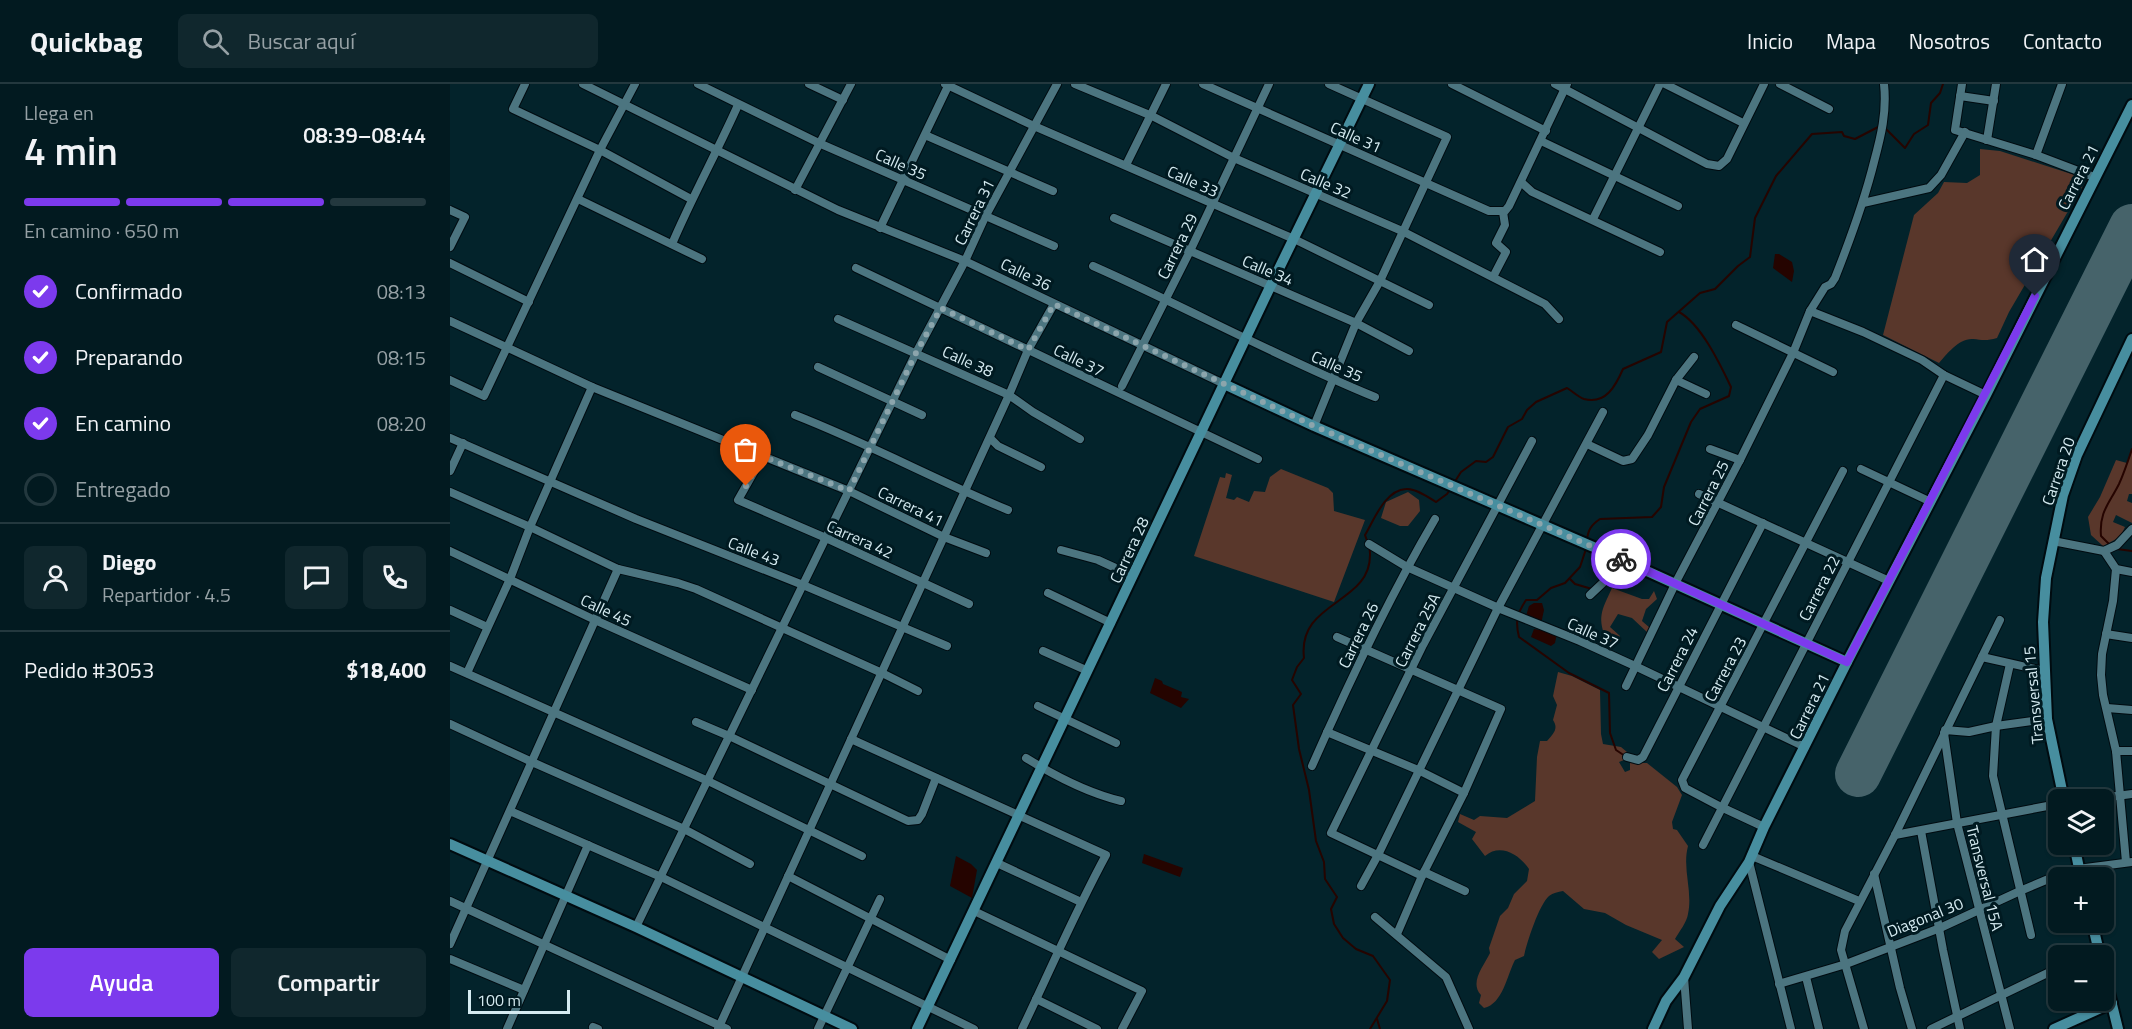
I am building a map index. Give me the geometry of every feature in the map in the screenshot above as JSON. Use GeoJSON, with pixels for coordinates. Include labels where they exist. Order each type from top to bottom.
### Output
{"type":"FeatureCollection","features":[{"type":"Feature","properties":{"kind":"street"},"geometry":{"type":"LineString","coordinates":[[525,84],[513,109],[600,150],[692,199]]}},
{"type":"Feature","properties":{"kind":"street","name":"Calle 36"},"geometry":{"type":"LineString","coordinates":[[583,84],[795,190],[880,228],[964,261],[1314,426],[1605,552],[1847,662]]}},
{"type":"Feature","properties":{"kind":"street"},"geometry":{"type":"LineString","coordinates":[[450,380],[484,396],[600,150],[635,84]]}},
{"type":"Feature","properties":{"kind":"street","name":"Calle 35"},"geometry":{"type":"LineString","coordinates":[[698,84],[821,144],[1054,246]]}},
{"type":"Feature","properties":{"kind":"street"},"geometry":{"type":"LineString","coordinates":[[809,84],[843,100]]}},
{"type":"Feature","properties":{"kind":"street"},"geometry":{"type":"LineString","coordinates":[[795,190],[851,84]]}},
{"type":"Feature","properties":{"kind":"street"},"geometry":{"type":"LineString","coordinates":[[880,228],[947,84]]}},
{"type":"Feature","properties":{"kind":"street","name":"Calle 33"},"geometry":{"type":"LineString","coordinates":[[947,84],[1034,126],[1294,239],[1429,305]]}},
{"type":"Feature","properties":{"kind":"street","name":"Carrera 31"},"geometry":{"type":"LineString","coordinates":[[636,927],[916,353],[1009,171],[1057,84]]}},
{"type":"Feature","properties":{"kind":"street","name":"Calle 32"},"geometry":{"type":"LineString","coordinates":[[1075,84],[1152,116],[1234,158],[1402,231],[1545,304],[1559,319]]}},
{"type":"Feature","properties":{"kind":"street"},"geometry":{"type":"LineString","coordinates":[[1126,165],[1166,84]]}},
{"type":"Feature","properties":{"kind":"street","name":"Calle 31"},"geometry":{"type":"LineString","coordinates":[[1203,84],[1489,211],[1501,212]]}},
{"type":"Feature","properties":{"kind":"street","name":"Carrera 29"},"geometry":{"type":"LineString","coordinates":[[1122,387],[1190,251],[1269,84]]}},
{"type":"Feature","properties":{"kind":"street"},"geometry":{"type":"LineString","coordinates":[[1314,426],[1356,323],[1380,281],[1446,135],[1329,84]]}},
{"type":"Feature","properties":{"kind":"street","name":"Carrera 28"},"geometry":{"type":"LineString","coordinates":[[917,1029],[1369,84]]}},
{"type":"Feature","properties":{"kind":"street"},"geometry":{"type":"LineString","coordinates":[[1452,84],[1546,131]]}},
{"type":"Feature","properties":{"kind":"street"},"geometry":{"type":"LineString","coordinates":[[1555,84],[1566,87],[1707,164],[1719,166],[1727,159],[1764,84]]}},
{"type":"Feature","properties":{"kind":"street"},"geometry":{"type":"LineString","coordinates":[[1593,219],[1638,127],[1663,84],[1743,123]]}},
{"type":"Feature","properties":{"kind":"street"},"geometry":{"type":"LineString","coordinates":[[1779,84],[1829,109]]}},
{"type":"Feature","properties":{"kind":"street","name":"Carrera 25"},"geometry":{"type":"LineString","coordinates":[[1626,686],[1793,352],[1810,311],[1825,287],[1832,284],[1835,278],[1863,203],[1881,133],[1886,110],[1884,84]]}},
{"type":"Feature","properties":{"kind":"street"},"geometry":{"type":"LineString","coordinates":[[1962,84],[1955,128],[2094,177]]}},
{"type":"Feature","properties":{"kind":"street"},"geometry":{"type":"LineString","coordinates":[[1987,140],[1996,84]]}},
{"type":"Feature","properties":{"kind":"street"},"geometry":{"type":"LineString","coordinates":[[2036,155],[2062,84]]}},
{"type":"Feature","properties":{"kind":"street"},"geometry":{"type":"LineString","coordinates":[[1493,278],[1506,252],[1496,243],[1505,225],[1501,212],[1509,206],[1566,87]]}},
{"type":"Feature","properties":{"kind":"street"},"geometry":{"type":"LineString","coordinates":[[1960,96],[1994,101]]}},
{"type":"Feature","properties":{"kind":"street"},"geometry":{"type":"LineString","coordinates":[[672,244],[738,105]]}},
{"type":"Feature","properties":{"kind":"street","name":"Carrera 21"},"geometry":{"type":"LineString","coordinates":[[1653,1029],[1666,1001],[1683,977],[1720,906],[1750,859],[1847,662],[1986,395],[2132,105]]}},
{"type":"Feature","properties":{"kind":"street"},"geometry":{"type":"LineString","coordinates":[[1863,203],[1929,188],[1941,175],[1965,132]]}},
{"type":"Feature","properties":{"kind":"street"},"geometry":{"type":"LineString","coordinates":[[925,135],[1053,190]]}},
{"type":"Feature","properties":{"kind":"street"},"geometry":{"type":"LineString","coordinates":[[1541,141],[1678,206]]}},
{"type":"Feature","properties":{"kind":"street"},"geometry":{"type":"LineString","coordinates":[[1521,182],[1532,192],[1660,252]]}},
{"type":"Feature","properties":{"kind":"street"},"geometry":{"type":"LineString","coordinates":[[578,200],[702,259]]}},
{"type":"Feature","properties":{"kind":"street"},"geometry":{"type":"LineString","coordinates":[[450,210],[465,217],[450,247]]}},
{"type":"Feature","properties":{"kind":"street","name":"Calle 34"},"geometry":{"type":"LineString","coordinates":[[1114,218],[1356,323],[1409,351]]}},
{"type":"Feature","properties":{"kind":"street"},"geometry":{"type":"LineString","coordinates":[[450,263],[529,302]]}},
{"type":"Feature","properties":{"kind":"street","name":"Calle 35"},"geometry":{"type":"LineString","coordinates":[[1093,266],[1166,298],[1333,380],[1375,397]]}},
{"type":"Feature","properties":{"kind":"street","name":"Calle 37"},"geometry":{"type":"LineString","coordinates":[[856,268],[1258,459]]}},
{"type":"Feature","properties":{"kind":"street"},"geometry":{"type":"LineString","coordinates":[[450,901],[721,1028],[788,876],[1010,395],[1028,350],[1054,304]]}},
{"type":"Feature","properties":{"kind":"street"},"geometry":{"type":"LineString","coordinates":[[1810,311],[1863,332],[1922,360],[1944,375],[1986,395]]}},
{"type":"Feature","properties":{"kind":"street","name":"Calle 38"},"geometry":{"type":"LineString","coordinates":[[838,319],[1010,395],[1033,412],[1080,440]]}},
{"type":"Feature","properties":{"kind":"street","name":"Carrera 41"},"geometry":{"type":"LineString","coordinates":[[450,321],[592,387],[849,491],[944,537],[986,553]]}},
{"type":"Feature","properties":{"kind":"street"},"geometry":{"type":"LineString","coordinates":[[1736,325],[1833,372]]}},
{"type":"Feature","properties":{"kind":"street","name":"Carrera 20"},"geometry":{"type":"LineString","coordinates":[[2043,622],[2046,578],[2062,495],[2077,456],[2132,339]]}},
{"type":"Feature","properties":{"kind":"street"},"geometry":{"type":"LineString","coordinates":[[1587,444],[1623,461],[1632,459],[1648,435],[1676,380],[1694,357]]}},
{"type":"Feature","properties":{"kind":"street"},"geometry":{"type":"LineString","coordinates":[[818,367],[922,415]]}},
{"type":"Feature","properties":{"kind":"street","name":"Carrera 22"},"geometry":{"type":"LineString","coordinates":[[1703,845],[1944,375]]}},
{"type":"Feature","properties":{"kind":"street"},"geometry":{"type":"LineString","coordinates":[[1676,380],[1706,394]]}},
{"type":"Feature","properties":{"kind":"street"},"geometry":{"type":"LineString","coordinates":[[467,673],[592,387]]}},
{"type":"Feature","properties":{"kind":"street"},"geometry":{"type":"LineString","coordinates":[[1361,886],[1458,690],[1603,412]]}},
{"type":"Feature","properties":{"kind":"street"},"geometry":{"type":"LineString","coordinates":[[795,415],[1008,510]]}},
{"type":"Feature","properties":{"kind":"street","name":"Calle 43"},"geometry":{"type":"LineString","coordinates":[[450,438],[636,519],[803,585],[947,646]]}},
{"type":"Feature","properties":{"kind":"street"},"geometry":{"type":"LineString","coordinates":[[990,438],[998,446],[1041,466]]}},
{"type":"Feature","properties":{"kind":"street","name":"Carrera 25A"},"geometry":{"type":"LineString","coordinates":[[1378,855],[1331,833],[1453,587],[1532,441]]}},
{"type":"Feature","properties":{"kind":"street"},"geometry":{"type":"LineString","coordinates":[[450,471],[463,443]]}},
{"type":"Feature","properties":{"kind":"street"},"geometry":{"type":"LineString","coordinates":[[1710,449],[1740,460]]}},
{"type":"Feature","properties":{"kind":"street","name":"Carrera 42"},"geometry":{"type":"LineString","coordinates":[[762,456],[738,500],[969,604]]}},
{"type":"Feature","properties":{"kind":"street"},"geometry":{"type":"LineString","coordinates":[[1861,469],[1931,502]]}},
{"type":"Feature","properties":{"kind":"street","name":"Carrera 23"},"geometry":{"type":"LineString","coordinates":[[1721,807],[1684,787],[1682,780],[1843,471]]}},
{"type":"Feature","properties":{"kind":"street"},"geometry":{"type":"LineString","coordinates":[[450,492],[618,569],[696,589],[918,691]]}},
{"type":"Feature","properties":{"kind":"street"},"geometry":{"type":"LineString","coordinates":[[1699,494],[1889,581]]}},
{"type":"Feature","properties":{"kind":"street","name":"Carrera 26"},"geometry":{"type":"LineString","coordinates":[[1312,766],[1365,650],[1407,567],[1436,519]]}},
{"type":"Feature","properties":{"kind":"street","name":"Carrera 24"},"geometry":{"type":"LineString","coordinates":[[1627,757],[1638,760],[1642,757],[1763,523]]}},
{"type":"Feature","properties":{"kind":"street"},"geometry":{"type":"LineString","coordinates":[[2053,541],[2104,551],[2117,545],[2132,529]]}},
{"type":"Feature","properties":{"kind":"street","name":"Calle 37"},"geometry":{"type":"LineString","coordinates":[[1369,544],[1407,567],[1635,666],[1805,747]]}},
{"type":"Feature","properties":{"kind":"street"},"geometry":{"type":"LineString","coordinates":[[1061,550],[1098,560],[1133,576]]}},
{"type":"Feature","properties":{"kind":"street","name":"Calle 45"},"geometry":{"type":"LineString","coordinates":[[450,551],[595,620],[752,690]]}},
{"type":"Feature","properties":{"kind":"street"},"geometry":{"type":"LineString","coordinates":[[2104,551],[2116,570],[2102,654],[2101,675],[2116,751],[2122,834],[2129,862]]}},
{"type":"Feature","properties":{"kind":"street"},"geometry":{"type":"LineString","coordinates":[[1590,595],[1607,579],[1618,558]]}},
{"type":"Feature","properties":{"kind":"street"},"geometry":{"type":"LineString","coordinates":[[450,944],[618,569]]}},
{"type":"Feature","properties":{"kind":"street"},"geometry":{"type":"LineString","coordinates":[[2116,570],[2132,572]]}},
{"type":"Feature","properties":{"kind":"street"},"geometry":{"type":"LineString","coordinates":[[1048,593],[1111,623]]}},
{"type":"Feature","properties":{"kind":"street"},"geometry":{"type":"LineString","coordinates":[[450,610],[487,627]]}},
{"type":"Feature","properties":{"kind":"street"},"geometry":{"type":"LineString","coordinates":[[1864,1029],[1841,950],[1845,931],[1895,835],[2000,620]]}},
{"type":"Feature","properties":{"kind":"street","name":"Transversal 15"},"geometry":{"type":"LineString","coordinates":[[2043,622],[2047,720],[2062,789]]}},
{"type":"Feature","properties":{"kind":"street"},"geometry":{"type":"LineString","coordinates":[[2106,634],[2132,638]]}},
{"type":"Feature","properties":{"kind":"street"},"geometry":{"type":"LineString","coordinates":[[1337,637],[1501,709],[1397,934]]}},
{"type":"Feature","properties":{"kind":"street"},"geometry":{"type":"LineString","coordinates":[[1043,651],[1088,671]]}},
{"type":"Feature","properties":{"kind":"street"},"geometry":{"type":"LineString","coordinates":[[1982,657],[2044,671]]}},
{"type":"Feature","properties":{"kind":"street"},"geometry":{"type":"LineString","coordinates":[[2010,664],[1996,726],[1993,776],[2031,935]]}},
{"type":"Feature","properties":{"kind":"street"},"geometry":{"type":"LineString","coordinates":[[450,666],[708,781],[862,856]]}},
{"type":"Feature","properties":{"kind":"street"},"geometry":{"type":"LineString","coordinates":[[1038,706],[1116,743]]}},
{"type":"Feature","properties":{"kind":"street"},"geometry":{"type":"LineString","coordinates":[[2107,708],[2132,710]]}},
{"type":"Feature","properties":{"kind":"street"},"geometry":{"type":"LineString","coordinates":[[1944,731],[1968,732],[2047,720]]}},
{"type":"Feature","properties":{"kind":"street"},"geometry":{"type":"LineString","coordinates":[[696,722],[908,821],[918,820],[922,814],[936,778]]}},
{"type":"Feature","properties":{"kind":"street"},"geometry":{"type":"LineString","coordinates":[[450,724],[684,829],[750,864]]}},
{"type":"Feature","properties":{"kind":"street","name":"Transversal 15A"},"geometry":{"type":"LineString","coordinates":[[1944,731],[1957,823],[2010,1029]]}},
{"type":"Feature","properties":{"kind":"street"},"geometry":{"type":"LineString","coordinates":[[1327,732],[1418,770],[1464,793]]}},
{"type":"Feature","properties":{"kind":"street"},"geometry":{"type":"LineString","coordinates":[[851,739],[1106,855],[1081,902],[1060,952],[1022,1029]]}},
{"type":"Feature","properties":{"kind":"street"},"geometry":{"type":"LineString","coordinates":[[2116,751],[2132,751]]}},
{"type":"Feature","properties":{"kind":"street"},"geometry":{"type":"LineString","coordinates":[[1026,758],[1101,796],[1121,801]]}},
{"type":"Feature","properties":{"kind":"street"},"geometry":{"type":"LineString","coordinates":[[2114,796],[2132,794]]}},
{"type":"Feature","properties":{"kind":"street"},"geometry":{"type":"LineString","coordinates":[[1895,835],[2048,806]]}},
{"type":"Feature","properties":{"kind":"street"},"geometry":{"type":"LineString","coordinates":[[1721,807],[1764,827]]}},
{"type":"Feature","properties":{"kind":"street"},"geometry":{"type":"LineString","coordinates":[[510,811],[661,877],[974,1029]]}},
{"type":"Feature","properties":{"kind":"street"},"geometry":{"type":"LineString","coordinates":[[1921,831],[1960,1029]]}},
{"type":"Feature","properties":{"kind":"street"},"geometry":{"type":"LineString","coordinates":[[2122,834],[2132,833]]}},
{"type":"Feature","properties":{"kind":"street"},"geometry":{"type":"LineString","coordinates":[[450,844],[636,927],[852,1029]]}},
{"type":"Feature","properties":{"kind":"street"},"geometry":{"type":"LineString","coordinates":[[507,1029],[588,845]]}},
{"type":"Feature","properties":{"kind":"street"},"geometry":{"type":"LineString","coordinates":[[1378,855],[1465,891]]}},
{"type":"Feature","properties":{"kind":"street"},"geometry":{"type":"LineString","coordinates":[[1750,859],[1859,901]]}},
{"type":"Feature","properties":{"kind":"street"},"geometry":{"type":"LineString","coordinates":[[1750,859],[1791,1029]]}},
{"type":"Feature","properties":{"kind":"street","name":"Diagonal 30"},"geometry":{"type":"LineString","coordinates":[[2107,867],[2129,862]]}},
{"type":"Feature","properties":{"kind":"street"},"geometry":{"type":"LineString","coordinates":[[997,863],[1081,902]]}},
{"type":"Feature","properties":{"kind":"street"},"geometry":{"type":"LineString","coordinates":[[1875,874],[1900,988],[1912,1029]]}},
{"type":"Feature","properties":{"kind":"street"},"geometry":{"type":"LineString","coordinates":[[788,876],[869,920],[951,960]]}},
{"type":"Feature","properties":{"kind":"street","name":"Diagonal 30"},"geometry":{"type":"LineString","coordinates":[[1779,984],[1846,964],[1940,928],[2020,891],[2048,883]]}},
{"type":"Feature","properties":{"kind":"street"},"geometry":{"type":"LineString","coordinates":[[818,1029],[880,899]]}},
{"type":"Feature","properties":{"kind":"street"},"geometry":{"type":"LineString","coordinates":[[974,911],[1142,991],[1122,1029]]}},
{"type":"Feature","properties":{"kind":"street"},"geometry":{"type":"LineString","coordinates":[[1375,917],[1446,977],[1469,1029]]}},
{"type":"Feature","properties":{"kind":"street"},"geometry":{"type":"LineString","coordinates":[[450,959],[524,990]]}},
{"type":"Feature","properties":{"kind":"street"},"geometry":{"type":"LineString","coordinates":[[1931,1029],[2048,973]]}},
{"type":"Feature","properties":{"kind":"street"},"geometry":{"type":"LineString","coordinates":[[1683,977],[1688,1029]]}},
{"type":"Feature","properties":{"kind":"street"},"geometry":{"type":"LineString","coordinates":[[1806,977],[1820,1029]]}},
{"type":"Feature","properties":{"kind":"street"},"geometry":{"type":"LineString","coordinates":[[1036,999],[1097,1029]]}},
{"type":"Feature","properties":{"kind":"street"},"geometry":{"type":"LineString","coordinates":[[2054,1029],[2094,1011]]}},
{"type":"Feature","properties":{"kind":"street"},"geometry":{"type":"LineString","coordinates":[[2114,1011],[2118,1029]]}},
{"type":"Feature","properties":{"kind":"shaded area"},"geometry":{"type":"Polygon","coordinates":[[[1980,149],[2000,151],[2087,179],[2009,312],[1997,338],[1963,341],[1939,363],[1883,335],[1914,215],[1938,193],[1944,182],[1967,183],[1980,175],[1980,149]]]}},
{"type":"Feature","properties":{"kind":"shaded area"},"geometry":{"type":"Polygon","coordinates":[[[1775,254],[1792,262],[1794,271],[1792,282],[1773,268],[1775,254]]]}},
{"type":"Feature","properties":{"kind":"shaded area"},"geometry":{"type":"Polygon","coordinates":[[[2132,449],[2132,494],[2129,494],[2127,501],[2132,503],[2132,523],[2116,515],[2113,522],[2125,527],[2120,537],[2103,546],[2091,535],[2088,517],[2100,497],[2116,460],[2127,463],[2132,449]]]}},
{"type":"Feature","properties":{"kind":"shaded area"},"geometry":{"type":"Polygon","coordinates":[[[1281,469],[1328,488],[1333,493],[1334,511],[1365,520],[1334,602],[1194,556],[1220,477],[1225,478],[1226,473],[1232,475],[1226,498],[1234,500],[1237,497],[1249,502],[1254,491],[1265,492],[1270,477],[1281,469]]]}},
{"type":"Feature","properties":{"kind":"shaded area"},"geometry":{"type":"Polygon","coordinates":[[[1408,492],[1419,500],[1420,511],[1408,526],[1400,526],[1381,518],[1386,502],[1408,492]]]}},
{"type":"Feature","properties":{"kind":"shaded area"},"geometry":{"type":"Polygon","coordinates":[[[1612,588],[1642,599],[1649,599],[1654,591],[1657,599],[1646,609],[1642,621],[1650,628],[1648,633],[1632,618],[1618,614],[1610,627],[1620,636],[1619,642],[1607,642],[1601,620],[1612,588]]]}},
{"type":"Feature","properties":{"kind":"shaded area"},"geometry":{"type":"Polygon","coordinates":[[[1542,603],[1544,610],[1541,624],[1526,616],[1529,606],[1542,603]]]}},
{"type":"Feature","properties":{"kind":"shaded area"},"geometry":{"type":"Polygon","coordinates":[[[1534,629],[1557,633],[1555,643],[1551,646],[1531,637],[1534,629]]]}},
{"type":"Feature","properties":{"kind":"shaded area"},"geometry":{"type":"Polygon","coordinates":[[[1558,672],[1572,676],[1600,690],[1603,744],[1621,747],[1627,752],[1624,760],[1619,762],[1625,772],[1630,770],[1630,763],[1647,763],[1677,787],[1682,795],[1672,822],[1673,829],[1677,830],[1688,846],[1686,863],[1688,914],[1685,924],[1675,939],[1684,947],[1659,959],[1652,952],[1662,940],[1626,925],[1605,913],[1584,909],[1563,891],[1556,893],[1549,896],[1541,907],[1524,956],[1515,960],[1500,995],[1496,1001],[1484,1008],[1479,1003],[1481,995],[1476,985],[1477,979],[1490,953],[1489,948],[1500,916],[1508,908],[1514,894],[1527,881],[1529,869],[1515,855],[1503,850],[1491,852],[1485,856],[1472,839],[1476,832],[1458,822],[1460,814],[1474,820],[1480,816],[1507,818],[1535,801],[1540,741],[1547,741],[1555,729],[1553,720],[1557,705],[1553,696],[1558,672]]]}},
{"type":"Feature","properties":{"kind":"shaded area"},"geometry":{"type":"Polygon","coordinates":[[[1155,678],[1182,692],[1181,697],[1189,699],[1181,708],[1150,693],[1155,678]]]}},
{"type":"Feature","properties":{"kind":"shaded area"},"geometry":{"type":"Polygon","coordinates":[[[1144,854],[1183,868],[1180,877],[1142,863],[1144,854]]]}},
{"type":"Feature","properties":{"kind":"shaded area"},"geometry":{"type":"Polygon","coordinates":[[[956,856],[977,870],[972,898],[950,886],[956,856]]]}},
{"type":"Feature","properties":{"kind":"waterway"},"geometry":{"type":"LineString","coordinates":[[1884,127],[1905,148],[1914,134],[1928,125],[1931,103],[1940,93],[1943,84]]}},
{"type":"Feature","properties":{"kind":"waterway"},"geometry":{"type":"LineString","coordinates":[[1454,483],[1461,472],[1476,461],[1486,462],[1493,457],[1508,427],[1522,419],[1527,410],[1536,402],[1567,388],[1584,399],[1598,399],[1609,392],[1623,369],[1661,352],[1667,322],[1700,293],[1715,289],[1750,257],[1755,218],[1776,176],[1812,134],[1842,132],[1844,136],[1855,139],[1880,126]]}},
{"type":"Feature","properties":{"kind":"waterway"},"geometry":{"type":"LineString","coordinates":[[1587,540],[1590,528],[1600,519],[1652,517],[1661,507],[1664,487],[1691,422],[1700,409],[1729,396],[1731,387],[1709,345],[1695,326],[1679,312]]}},
{"type":"Feature","properties":{"kind":"waterway"},"geometry":{"type":"LineString","coordinates":[[2110,545],[2101,536],[2102,521],[2132,449]]}},
{"type":"Feature","properties":{"kind":"waterway"},"geometry":{"type":"LineString","coordinates":[[1370,1029],[1387,1001],[1390,980],[1373,956],[1356,949],[1343,938],[1334,924],[1331,909],[1337,897],[1325,879],[1324,862],[1316,841],[1293,705],[1301,694],[1292,680],[1297,667],[1304,658],[1305,639],[1312,624],[1322,613],[1360,583],[1367,570],[1370,551],[1365,535],[1386,500],[1392,494],[1410,489],[1436,502],[1451,488]]}},
{"type":"Feature","properties":{"kind":"waterway"},"geometry":{"type":"LineString","coordinates":[[1586,549],[1580,567],[1565,583],[1551,588],[1537,600],[1526,600],[1517,622],[1519,637],[1569,673],[1609,693],[1610,733],[1616,750],[1625,756]]}},
{"type":"Feature","properties":{"kind":"waterway"},"geometry":{"type":"LineString","coordinates":[[2117,549],[2132,551]]}},
{"type":"Feature","properties":{"kind":"waterway"},"geometry":{"type":"LineString","coordinates":[[1570,579],[1575,584],[1592,589]]}},
{"type":"Feature","properties":{"kind":"waterway"},"geometry":{"type":"LineString","coordinates":[[1377,1019],[1380,1029]]}},
{"type":"Feature","properties":{"kind":"runway"},"geometry":{"type":"LineString","coordinates":[[1858,774],[2132,227]]}},
{"type":"Feature","properties":{"kind":"way so far"},"geometry":{"type":"LineString","coordinates":[[746,486],[762,456],[849,491],[916,353],[941,308],[1028,350],[1054,304],[1314,426],[1621,559]]}},
{"type":"Feature","properties":{"kind":"route"},"geometry":{"type":"LineString","coordinates":[[1621,559],[1847,662],[1977,413],[2035,296]]}}]}
